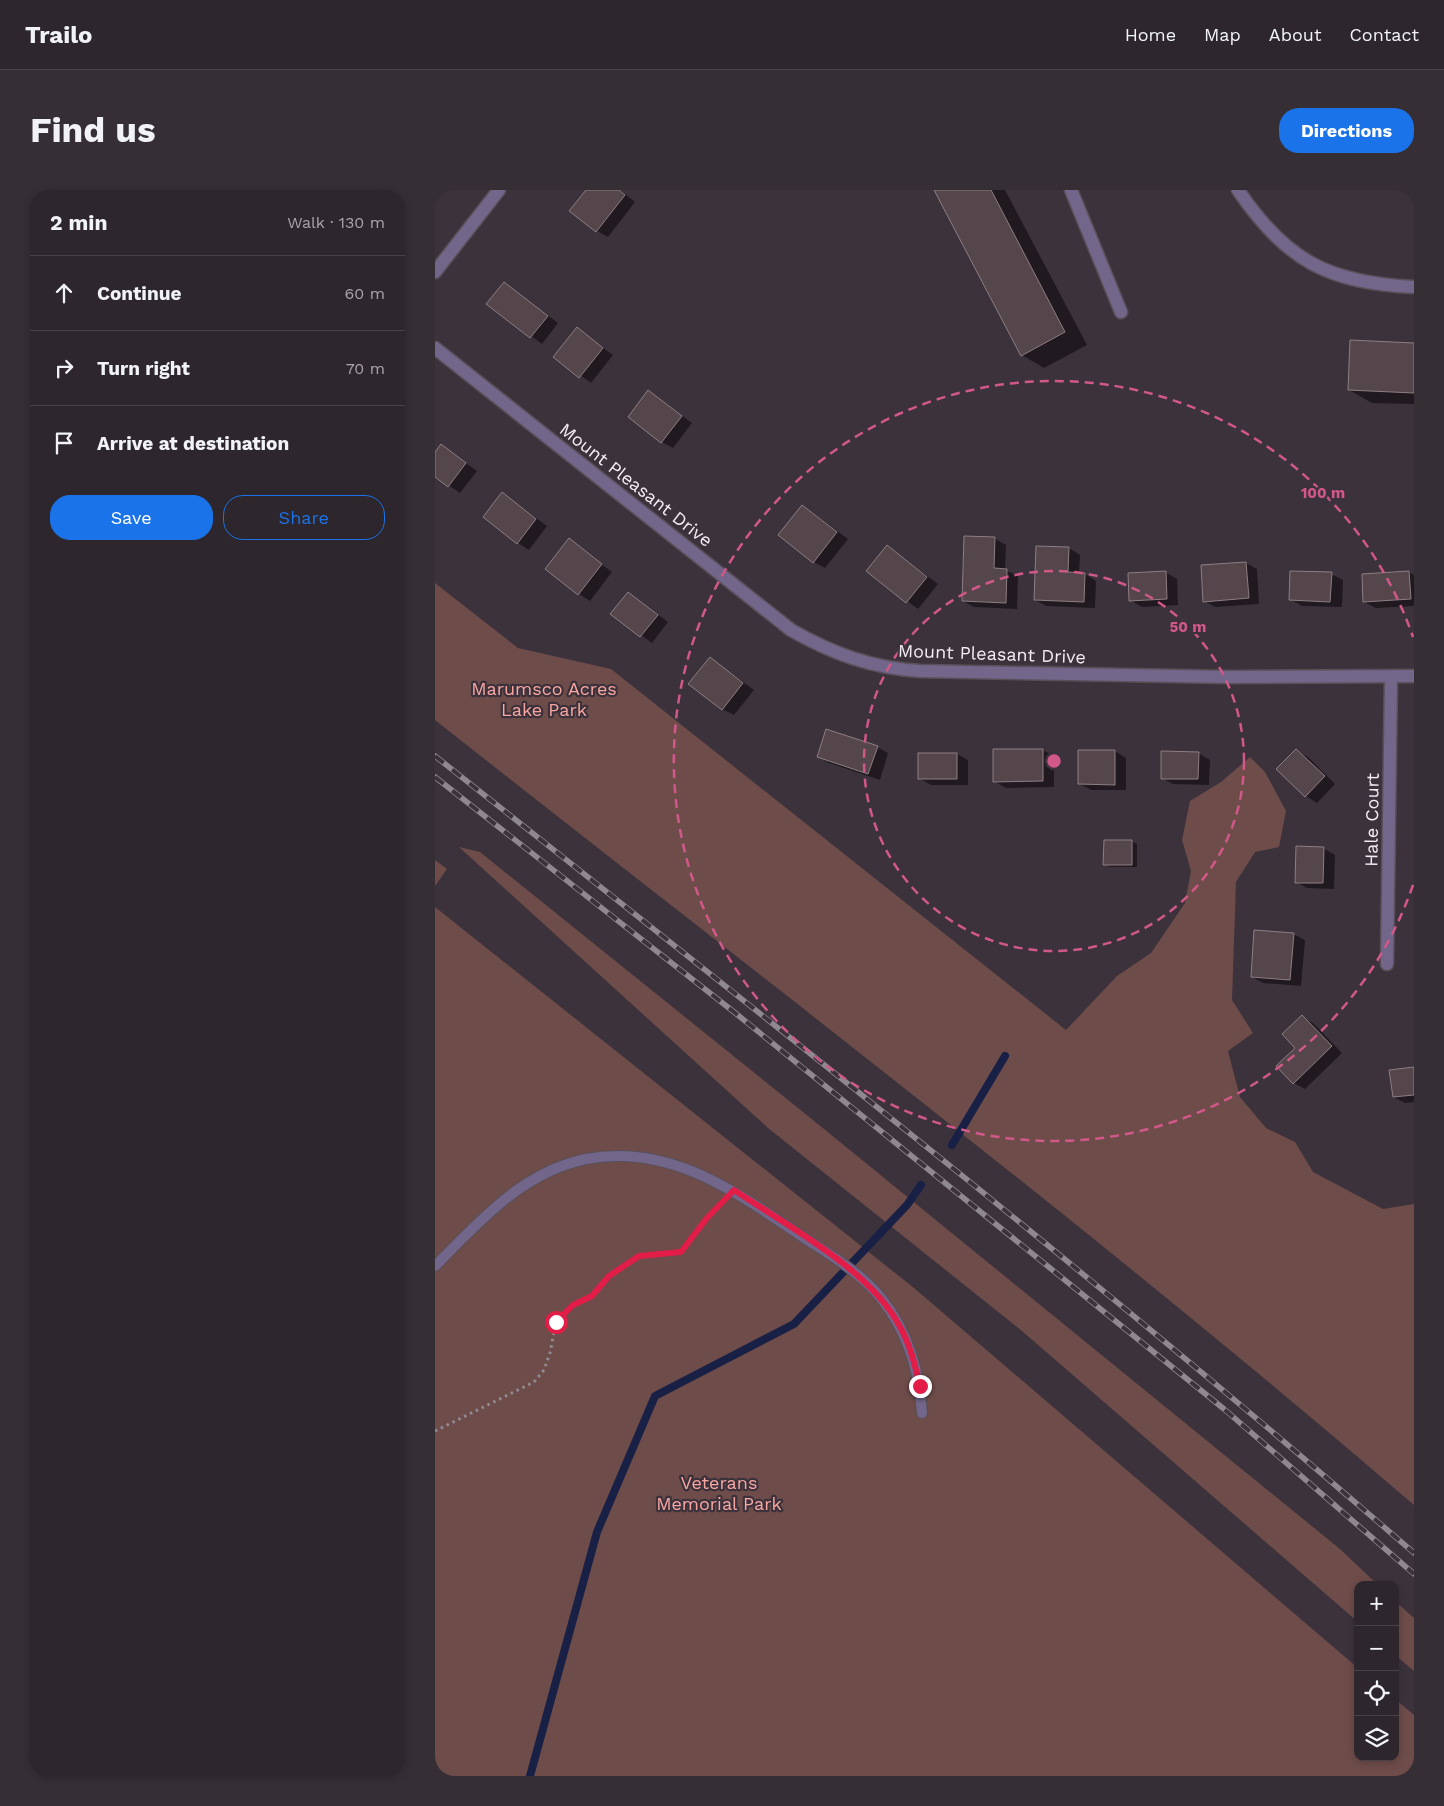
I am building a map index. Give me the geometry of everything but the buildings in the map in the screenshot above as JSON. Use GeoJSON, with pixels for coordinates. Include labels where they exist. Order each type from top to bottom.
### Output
{"type":"FeatureCollection","features":[{"type":"Feature","properties":{"kind":"street"},"geometry":{"type":"LineString","coordinates":[[435,272],[499,190]]}},
{"type":"Feature","properties":{"kind":"street"},"geometry":{"type":"LineString","coordinates":[[1071,190],[1121,312]]}},
{"type":"Feature","properties":{"kind":"street"},"geometry":{"type":"LineString","coordinates":[[1238,190],[1258,220],[1283,244],[1311,263],[1343,277],[1367,283],[1414,287]]}},
{"type":"Feature","properties":{"kind":"street","name":"Mount Pleasant Drive"},"geometry":{"type":"LineString","coordinates":[[435,348],[791,630],[825,649],[860,662],[897,670],[920,671],[1227,676],[1414,676]]}},
{"type":"Feature","properties":{"kind":"street","name":"Hale Court"},"geometry":{"type":"LineString","coordinates":[[1387,964],[1391,676]]}},
{"type":"Feature","properties":{"kind":"lane"},"geometry":{"type":"LineString","coordinates":[[435,1266],[495,1206],[529,1181],[554,1168],[586,1159],[613,1156],[646,1157],[679,1164],[734,1190],[848,1267],[880,1297],[899,1324],[912,1354],[920,1386],[922,1413]]}},
{"type":"Feature","properties":{"kind":"path"},"geometry":{"type":"LineString","coordinates":[[435,1431],[534,1382],[547,1362],[556,1322],[573,1305],[592,1296],[609,1276],[639,1256],[681,1252],[707,1218],[734,1190]]}},
{"type":"Feature","properties":{"kind":"green space","name":"Marumsco Acres Lake Park"},"geometry":{"type":"Polygon","coordinates":[[[435,583],[518,648],[611,669],[1066,1030],[1117,976],[1151,953],[1185,903],[1191,871],[1182,840],[1190,801],[1221,782],[1250,757],[1265,772],[1286,811],[1279,847],[1255,852],[1236,882],[1232,1000],[1253,1033],[1228,1051],[1240,1097],[1266,1128],[1295,1142],[1313,1172],[1383,1209],[1414,1204],[1414,1505],[1173,1304],[929,1107],[435,720],[435,583]]]}},
{"type":"Feature","properties":{"kind":"green space"},"geometry":{"type":"Polygon","coordinates":[[[459,847],[480,852],[1340,1549],[1374,1581],[1354,1581],[1354,1619],[1022,1331],[768,1128],[459,847]]]}},
{"type":"Feature","properties":{"kind":"green space"},"geometry":{"type":"Polygon","coordinates":[[[435,860],[447,869],[435,886],[435,860]]]}},
{"type":"Feature","properties":{"kind":"green space","name":"Veterans Memorial Park"},"geometry":{"type":"Polygon","coordinates":[[[435,907],[914,1288],[1354,1665],[1354,1761],[1399,1761],[1399,1702],[1414,1715],[1414,1776],[435,1776],[435,907]]]}},
{"type":"Feature","properties":{"kind":"green space"},"geometry":{"type":"Polygon","coordinates":[[[1399,1605],[1414,1618],[1414,1671],[1399,1658],[1399,1605]]]}},
{"type":"Feature","properties":{"kind":"waterway"},"geometry":{"type":"LineString","coordinates":[[952,1145],[1005,1056]]}},
{"type":"Feature","properties":{"kind":"waterway"},"geometry":{"type":"LineString","coordinates":[[530,1776],[597,1532],[655,1396],[794,1324],[907,1205],[921,1185]]}},
{"type":"Feature","properties":{"kind":"railway"},"geometry":{"type":"LineString","coordinates":[[435,756],[1052,1248],[1414,1553]]}},
{"type":"Feature","properties":{"kind":"railway"},"geometry":{"type":"LineString","coordinates":[[435,777],[734,1012],[1224,1409],[1414,1574]]}},
{"type":"Feature","properties":{"kind":"route"},"geometry":{"type":"LineString","coordinates":[[556,1322],[573,1305],[592,1296],[609,1276],[639,1256],[654,1253],[681,1252],[707,1218],[734,1190],[848,1267],[880,1297],[899,1324],[912,1354],[920,1386]]}}]}
